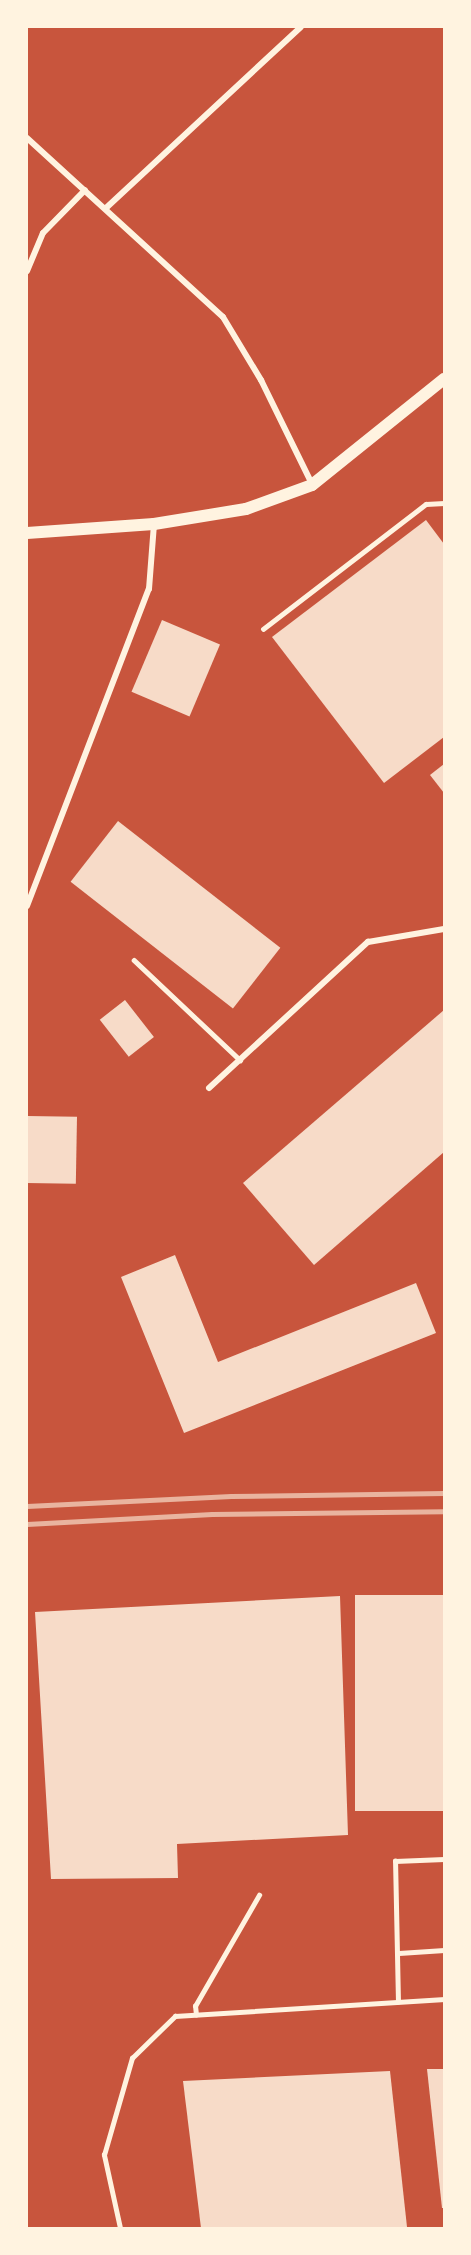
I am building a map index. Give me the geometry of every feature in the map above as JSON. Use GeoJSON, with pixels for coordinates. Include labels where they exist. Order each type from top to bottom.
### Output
{"type":"FeatureCollection","features":[{"type":"Feature","properties":{"kind":"main road"},"geometry":{"type":"LineString","coordinates":[[27,533],[154,524],[246,509],[312,485],[444,379]]}},
{"type":"Feature","properties":{"kind":"street"},"geometry":{"type":"LineString","coordinates":[[106,208],[301,27]]}},
{"type":"Feature","properties":{"kind":"street"},"geometry":{"type":"LineString","coordinates":[[27,138],[223,317],[261,381],[312,485]]}},
{"type":"Feature","properties":{"kind":"street"},"geometry":{"type":"LineString","coordinates":[[27,271],[43,233],[85,190]]}},
{"type":"Feature","properties":{"kind":"street"},"geometry":{"type":"LineString","coordinates":[[27,906],[149,589],[154,524]]}},
{"type":"Feature","properties":{"kind":"street"},"geometry":{"type":"LineString","coordinates":[[209,1088],[368,942],[444,929]]}},
{"type":"Feature","properties":{"kind":"lane"},"geometry":{"type":"LineString","coordinates":[[262,628],[426,504],[444,503]]}},
{"type":"Feature","properties":{"kind":"lane"},"geometry":{"type":"LineString","coordinates":[[134,960],[240,1060]]}},
{"type":"Feature","properties":{"kind":"lane"},"geometry":{"type":"LineString","coordinates":[[398,2002],[399,1953],[395,1862],[444,1859]]}},
{"type":"Feature","properties":{"kind":"lane"},"geometry":{"type":"LineString","coordinates":[[196,2015],[195,2006],[260,1895]]}},
{"type":"Feature","properties":{"kind":"lane"},"geometry":{"type":"LineString","coordinates":[[399,1953],[444,1950]]}},
{"type":"Feature","properties":{"kind":"lane"},"geometry":{"type":"LineString","coordinates":[[120,2228],[104,2155],[132,2058],[175,2016],[444,1999]]}},
{"type":"Feature","properties":{"kind":"building"},"geometry":{"type":"Polygon","coordinates":[[[426,520],[444,544],[444,737],[384,783],[272,637],[426,520]]]}},
{"type":"Feature","properties":{"kind":"building"},"geometry":{"type":"Polygon","coordinates":[[[162,620],[220,645],[190,716],[132,692],[162,620]]]}},
{"type":"Feature","properties":{"kind":"building"},"geometry":{"type":"Polygon","coordinates":[[[444,764],[444,793],[430,775],[444,764]]]}},
{"type":"Feature","properties":{"kind":"building"},"geometry":{"type":"Polygon","coordinates":[[[118,821],[280,948],[233,1009],[71,882],[118,821]]]}},
{"type":"Feature","properties":{"kind":"building"},"geometry":{"type":"Polygon","coordinates":[[[125,1000],[154,1037],[129,1057],[100,1020],[125,1000]]]}},
{"type":"Feature","properties":{"kind":"building"},"geometry":{"type":"Polygon","coordinates":[[[444,1010],[444,1152],[314,1265],[243,1183],[444,1010]]]}},
{"type":"Feature","properties":{"kind":"building"},"geometry":{"type":"Polygon","coordinates":[[[27,1116],[77,1117],[76,1184],[27,1183],[27,1116]]]}},
{"type":"Feature","properties":{"kind":"building"},"geometry":{"type":"Polygon","coordinates":[[[175,1255],[218,1362],[416,1283],[436,1333],[184,1433],[121,1277],[175,1255]]]}},
{"type":"Feature","properties":{"kind":"building"},"geometry":{"type":"Polygon","coordinates":[[[355,1595],[444,1595],[444,1811],[355,1811],[355,1595]]]}},
{"type":"Feature","properties":{"kind":"building"},"geometry":{"type":"Polygon","coordinates":[[[340,1596],[348,1835],[177,1844],[178,1878],[51,1879],[35,1612],[340,1596]]]}},
{"type":"Feature","properties":{"kind":"building"},"geometry":{"type":"Polygon","coordinates":[[[427,2069],[444,2069],[444,2208],[442,2208],[427,2069]]]}},
{"type":"Feature","properties":{"kind":"building"},"geometry":{"type":"Polygon","coordinates":[[[390,2071],[407,2227],[201,2228],[183,2081],[390,2071]]]}},
{"type":"Feature","properties":{"kind":"railway"},"geometry":{"type":"LineString","coordinates":[[27,1506],[231,1496],[444,1493]]}},
{"type":"Feature","properties":{"kind":"railway"},"geometry":{"type":"LineString","coordinates":[[27,1524],[212,1514],[444,1511]]}}]}
